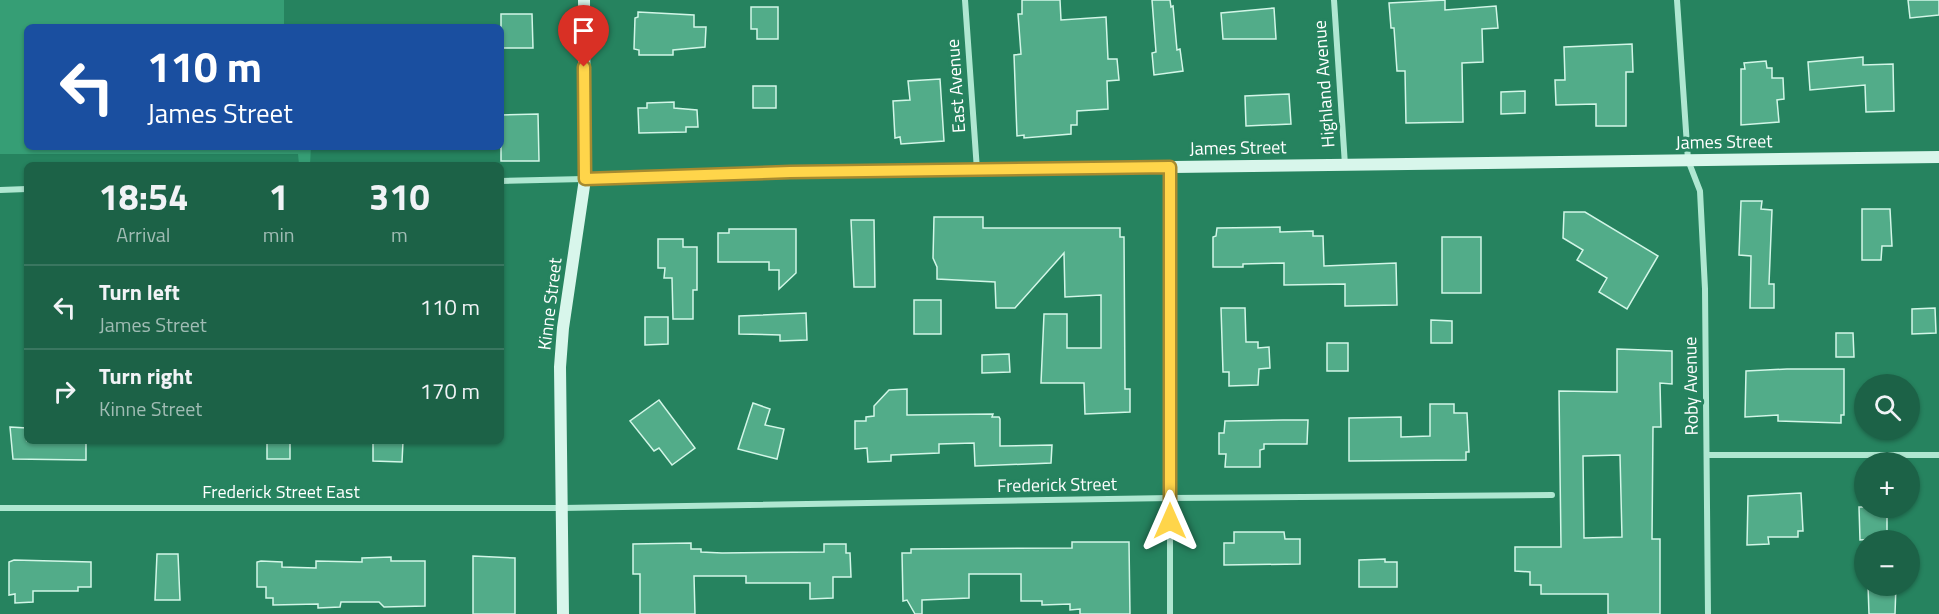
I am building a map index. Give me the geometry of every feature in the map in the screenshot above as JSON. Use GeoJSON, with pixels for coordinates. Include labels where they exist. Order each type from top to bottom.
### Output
{"type":"FeatureCollection","features":[{"type":"Feature","properties":{"kind":"street","name":"Kinne Street"},"geometry":{"type":"LineString","coordinates":[[563,614],[560,367],[563,328],[585,179],[584,0]]}},
{"type":"Feature","properties":{"kind":"street","name":"East Avenue"},"geometry":{"type":"LineString","coordinates":[[965,0],[977,170]]}},
{"type":"Feature","properties":{"kind":"street","name":"Highland Avenue"},"geometry":{"type":"LineString","coordinates":[[1334,0],[1345,165]]}},
{"type":"Feature","properties":{"kind":"street","name":"Roby Avenue"},"geometry":{"type":"LineString","coordinates":[[1677,0],[1688,160],[1700,190],[1705,289],[1708,614]]}},
{"type":"Feature","properties":{"kind":"street","name":"James Street"},"geometry":{"type":"LineString","coordinates":[[504,181],[977,170],[1939,157]]}},
{"type":"Feature","properties":{"kind":"street"},"geometry":{"type":"LineString","coordinates":[[1170,167],[1170,614]]}},
{"type":"Feature","properties":{"kind":"street"},"geometry":{"type":"LineString","coordinates":[[0,190],[24,189]]}},
{"type":"Feature","properties":{"kind":"street"},"geometry":{"type":"LineString","coordinates":[[1707,455],[1939,455]]}},
{"type":"Feature","properties":{"kind":"street","name":"Frederick Street"},"geometry":{"type":"LineString","coordinates":[[562,508],[1170,498],[1552,495]]}},
{"type":"Feature","properties":{"kind":"street","name":"Frederick Street East"},"geometry":{"type":"LineString","coordinates":[[0,508],[562,508]]}},
{"type":"Feature","properties":{"kind":"green space"},"geometry":{"type":"Polygon","coordinates":[[[0,0],[284,0],[284,24],[24,24],[24,150],[311,150],[310,162],[299,162],[298,154],[0,154],[0,0]]]}},
{"type":"Feature","properties":{"kind":"building"},"geometry":{"type":"Polygon","coordinates":[[[1022,0],[1060,0],[1061,20],[1106,17],[1108,59],[1117,59],[1119,80],[1107,81],[1108,109],[1077,111],[1077,125],[1071,125],[1071,134],[1024,138],[1024,135],[1017,136],[1014,55],[1021,54],[1018,14],[1022,14],[1022,0]]]}},
{"type":"Feature","properties":{"kind":"building"},"geometry":{"type":"Polygon","coordinates":[[[1152,0],[1170,0],[1171,7],[1173,6],[1177,50],[1180,49],[1183,71],[1154,75],[1152,53],[1156,52],[1152,0]]]}},
{"type":"Feature","properties":{"kind":"building"},"geometry":{"type":"Polygon","coordinates":[[[1445,0],[1445,10],[1496,6],[1498,28],[1482,29],[1483,62],[1462,63],[1463,122],[1406,123],[1405,71],[1397,71],[1394,28],[1391,28],[1389,3],[1445,0]]]}},
{"type":"Feature","properties":{"kind":"building"},"geometry":{"type":"Polygon","coordinates":[[[1908,0],[1939,0],[1939,15],[1910,18],[1908,0]]]}},
{"type":"Feature","properties":{"kind":"building"},"geometry":{"type":"Polygon","coordinates":[[[751,7],[778,7],[778,39],[757,39],[757,29],[751,29],[751,7]]]}},
{"type":"Feature","properties":{"kind":"building"},"geometry":{"type":"Polygon","coordinates":[[[1274,8],[1276,39],[1223,39],[1221,13],[1274,8]]]}},
{"type":"Feature","properties":{"kind":"building"},"geometry":{"type":"Polygon","coordinates":[[[638,12],[694,15],[694,27],[706,27],[705,47],[673,50],[673,55],[639,55],[639,50],[634,49],[635,18],[638,17],[638,12]]]}},
{"type":"Feature","properties":{"kind":"building"},"geometry":{"type":"Polygon","coordinates":[[[501,14],[532,14],[533,48],[504,48],[504,24],[501,24],[501,14]]]}},
{"type":"Feature","properties":{"kind":"building"},"geometry":{"type":"Polygon","coordinates":[[[1632,44],[1633,72],[1626,72],[1626,126],[1596,126],[1596,104],[1556,105],[1555,80],[1565,80],[1564,47],[1632,44]]]}},
{"type":"Feature","properties":{"kind":"building"},"geometry":{"type":"Polygon","coordinates":[[[1863,57],[1863,65],[1893,64],[1894,111],[1866,112],[1865,85],[1810,90],[1808,62],[1863,57]]]}},
{"type":"Feature","properties":{"kind":"building"},"geometry":{"type":"Polygon","coordinates":[[[1766,61],[1767,68],[1772,68],[1772,78],[1783,78],[1784,99],[1777,100],[1779,122],[1741,125],[1741,69],[1745,69],[1744,63],[1766,61]]]}},
{"type":"Feature","properties":{"kind":"building"},"geometry":{"type":"Polygon","coordinates":[[[940,79],[944,141],[901,144],[900,137],[895,138],[893,101],[910,100],[908,81],[940,79]]]}},
{"type":"Feature","properties":{"kind":"building"},"geometry":{"type":"Polygon","coordinates":[[[753,86],[776,86],[776,108],[753,108],[753,86]]]}},
{"type":"Feature","properties":{"kind":"building"},"geometry":{"type":"Polygon","coordinates":[[[1525,91],[1525,113],[1501,114],[1501,92],[1525,91]]]}},
{"type":"Feature","properties":{"kind":"building"},"geometry":{"type":"Polygon","coordinates":[[[1289,94],[1291,124],[1246,126],[1245,96],[1289,94]]]}},
{"type":"Feature","properties":{"kind":"building"},"geometry":{"type":"Polygon","coordinates":[[[674,102],[674,108],[697,110],[698,127],[686,127],[686,132],[639,133],[638,108],[647,108],[647,103],[674,102]]]}},
{"type":"Feature","properties":{"kind":"building"},"geometry":{"type":"Polygon","coordinates":[[[538,114],[539,161],[501,161],[501,150],[504,150],[504,115],[538,114]]]}},
{"type":"Feature","properties":{"kind":"building"},"geometry":{"type":"Polygon","coordinates":[[[1741,201],[1762,201],[1761,209],[1772,210],[1769,284],[1774,284],[1774,308],[1750,308],[1751,256],[1739,255],[1741,201]]]}},
{"type":"Feature","properties":{"kind":"building"},"geometry":{"type":"Polygon","coordinates":[[[1862,209],[1890,209],[1892,246],[1882,246],[1881,260],[1862,260],[1862,209]]]}},
{"type":"Feature","properties":{"kind":"building"},"geometry":{"type":"Polygon","coordinates":[[[1564,212],[1585,212],[1658,256],[1627,309],[1599,292],[1607,278],[1577,260],[1583,250],[1563,238],[1564,212]]]}},
{"type":"Feature","properties":{"kind":"building"},"geometry":{"type":"Polygon","coordinates":[[[934,217],[983,217],[983,228],[1120,228],[1120,237],[1124,237],[1125,389],[1130,389],[1130,412],[1085,414],[1084,383],[1041,383],[1044,314],[1067,314],[1067,348],[1101,348],[1101,295],[1065,297],[1064,253],[1015,308],[996,308],[995,282],[937,279],[937,267],[933,258],[934,217]]]}},
{"type":"Feature","properties":{"kind":"building"},"geometry":{"type":"Polygon","coordinates":[[[851,220],[874,220],[875,287],[854,287],[851,220]]]}},
{"type":"Feature","properties":{"kind":"building"},"geometry":{"type":"Polygon","coordinates":[[[1280,227],[1280,232],[1313,231],[1313,236],[1323,236],[1324,266],[1396,263],[1397,305],[1345,306],[1345,284],[1284,285],[1284,263],[1213,267],[1213,237],[1216,236],[1217,228],[1280,227]]]}},
{"type":"Feature","properties":{"kind":"building"},"geometry":{"type":"Polygon","coordinates":[[[729,229],[796,229],[796,273],[779,289],[779,270],[769,270],[769,262],[718,262],[718,233],[729,233],[729,229]]]}},
{"type":"Feature","properties":{"kind":"building"},"geometry":{"type":"Polygon","coordinates":[[[1442,237],[1481,237],[1481,293],[1442,293],[1442,237]]]}},
{"type":"Feature","properties":{"kind":"building"},"geometry":{"type":"Polygon","coordinates":[[[658,239],[683,239],[683,247],[697,247],[697,290],[693,290],[693,319],[673,319],[672,278],[664,278],[665,268],[658,268],[658,239]]]}},
{"type":"Feature","properties":{"kind":"building"},"geometry":{"type":"Polygon","coordinates":[[[914,300],[941,300],[941,334],[914,334],[914,300]]]}},
{"type":"Feature","properties":{"kind":"building"},"geometry":{"type":"Polygon","coordinates":[[[1221,308],[1245,308],[1246,342],[1258,342],[1258,348],[1269,347],[1270,368],[1259,369],[1258,385],[1229,386],[1229,372],[1223,372],[1221,308]]]}},
{"type":"Feature","properties":{"kind":"building"},"geometry":{"type":"Polygon","coordinates":[[[1935,308],[1936,333],[1912,334],[1912,309],[1935,308]]]}},
{"type":"Feature","properties":{"kind":"building"},"geometry":{"type":"Polygon","coordinates":[[[806,313],[807,340],[780,341],[780,335],[739,334],[739,316],[806,313]]]}},
{"type":"Feature","properties":{"kind":"building"},"geometry":{"type":"Polygon","coordinates":[[[645,317],[668,317],[668,344],[645,345],[645,317]]]}},
{"type":"Feature","properties":{"kind":"building"},"geometry":{"type":"Polygon","coordinates":[[[1431,320],[1452,321],[1452,343],[1431,343],[1431,320]]]}},
{"type":"Feature","properties":{"kind":"building"},"geometry":{"type":"Polygon","coordinates":[[[1836,333],[1853,333],[1854,357],[1836,357],[1836,333]]]}},
{"type":"Feature","properties":{"kind":"building"},"geometry":{"type":"Polygon","coordinates":[[[1327,343],[1348,343],[1348,371],[1327,371],[1327,343]]]}},
{"type":"Feature","properties":{"kind":"building"},"geometry":{"type":"Polygon","coordinates":[[[1617,349],[1672,351],[1672,384],[1660,383],[1661,427],[1653,427],[1652,539],[1660,539],[1660,614],[1608,614],[1608,594],[1541,594],[1541,585],[1530,585],[1530,572],[1515,571],[1515,547],[1561,547],[1559,391],[1617,392],[1617,349]],[[1620,455],[1583,456],[1584,538],[1622,537],[1620,455]]]}},
{"type":"Feature","properties":{"kind":"building"},"geometry":{"type":"Polygon","coordinates":[[[1009,354],[1010,372],[982,373],[982,355],[1009,354]]]}},
{"type":"Feature","properties":{"kind":"building"},"geometry":{"type":"Polygon","coordinates":[[[1844,369],[1844,415],[1841,415],[1841,423],[1778,421],[1778,415],[1745,417],[1746,371],[1844,369]]]}},
{"type":"Feature","properties":{"kind":"building"},"geometry":{"type":"Polygon","coordinates":[[[907,389],[907,415],[993,414],[992,417],[1000,419],[1000,446],[1052,445],[1051,463],[975,466],[974,443],[939,444],[939,453],[891,455],[891,461],[868,462],[867,448],[855,449],[855,421],[866,421],[866,417],[874,416],[874,406],[889,390],[907,389]]]}},
{"type":"Feature","properties":{"kind":"building"},"geometry":{"type":"Polygon","coordinates":[[[659,400],[695,448],[672,465],[659,448],[654,451],[630,421],[659,400]]]}},
{"type":"Feature","properties":{"kind":"building"},"geometry":{"type":"Polygon","coordinates":[[[753,403],[770,409],[765,425],[784,429],[777,459],[738,449],[753,403]]]}},
{"type":"Feature","properties":{"kind":"building"},"geometry":{"type":"Polygon","coordinates":[[[1430,404],[1454,404],[1454,413],[1467,413],[1469,452],[1466,452],[1466,460],[1349,461],[1349,418],[1401,417],[1401,437],[1430,436],[1430,404]]]}},
{"type":"Feature","properties":{"kind":"building"},"geometry":{"type":"Polygon","coordinates":[[[1308,420],[1307,444],[1264,444],[1264,449],[1260,450],[1260,467],[1225,467],[1226,454],[1219,454],[1219,433],[1224,433],[1225,421],[1308,420]]]}},
{"type":"Feature","properties":{"kind":"building"},"geometry":{"type":"Polygon","coordinates":[[[10,427],[24,428],[24,444],[86,444],[86,460],[13,459],[10,427]]]}},
{"type":"Feature","properties":{"kind":"building"},"geometry":{"type":"Polygon","coordinates":[[[267,444],[290,444],[290,459],[267,459],[267,444]]]}},
{"type":"Feature","properties":{"kind":"building"},"geometry":{"type":"Polygon","coordinates":[[[373,444],[403,444],[402,462],[373,461],[373,444]]]}},
{"type":"Feature","properties":{"kind":"building"},"geometry":{"type":"Polygon","coordinates":[[[1801,493],[1803,531],[1798,531],[1798,537],[1768,537],[1769,544],[1747,545],[1748,496],[1801,493]]]}},
{"type":"Feature","properties":{"kind":"building"},"geometry":{"type":"Polygon","coordinates":[[[1859,518],[1887,518],[1887,530],[1860,530],[1859,518]]]}},
{"type":"Feature","properties":{"kind":"building"},"geometry":{"type":"Polygon","coordinates":[[[1234,532],[1284,532],[1285,539],[1300,539],[1300,564],[1224,565],[1224,543],[1234,543],[1234,532]]]}},
{"type":"Feature","properties":{"kind":"building"},"geometry":{"type":"Polygon","coordinates":[[[1072,542],[1129,542],[1130,614],[1080,614],[1080,609],[1070,610],[1070,604],[1042,605],[1042,601],[1021,601],[1021,574],[969,574],[969,598],[922,600],[922,614],[915,614],[907,600],[903,601],[902,553],[911,553],[911,549],[1072,548],[1072,542]]]}},
{"type":"Feature","properties":{"kind":"building"},"geometry":{"type":"Polygon","coordinates":[[[691,543],[691,549],[722,553],[824,552],[824,544],[846,544],[846,553],[850,553],[851,577],[833,577],[833,598],[810,599],[810,583],[746,583],[746,576],[694,576],[695,614],[640,614],[640,574],[633,574],[633,544],[691,543]]]}},
{"type":"Feature","properties":{"kind":"building"},"geometry":{"type":"Polygon","coordinates":[[[157,554],[178,554],[180,600],[155,600],[157,554]]]}},
{"type":"Feature","properties":{"kind":"building"},"geometry":{"type":"Polygon","coordinates":[[[473,556],[515,558],[515,614],[473,614],[473,556]]]}},
{"type":"Feature","properties":{"kind":"building"},"geometry":{"type":"Polygon","coordinates":[[[391,557],[391,561],[425,561],[425,606],[384,607],[379,602],[341,602],[340,607],[318,608],[318,604],[273,605],[273,598],[266,598],[266,587],[257,587],[257,562],[261,561],[282,562],[282,567],[316,568],[316,561],[362,562],[362,558],[391,557]]]}},
{"type":"Feature","properties":{"kind":"building"},"geometry":{"type":"Polygon","coordinates":[[[1385,559],[1385,562],[1397,562],[1397,587],[1359,587],[1359,560],[1385,559]]]}},
{"type":"Feature","properties":{"kind":"building"},"geometry":{"type":"Polygon","coordinates":[[[14,560],[91,562],[91,587],[78,587],[78,591],[33,591],[33,602],[15,603],[15,594],[9,595],[9,562],[14,560]]]}},
{"type":"Feature","properties":{"kind":"building"},"geometry":{"type":"Polygon","coordinates":[[[1868,596],[1896,596],[1895,614],[1869,614],[1868,596]]]}},
{"type":"Feature","properties":{"kind":"route"},"geometry":{"type":"LineString","coordinates":[[584,67],[585,179],[790,172],[1170,167],[1170,521]]}}]}
